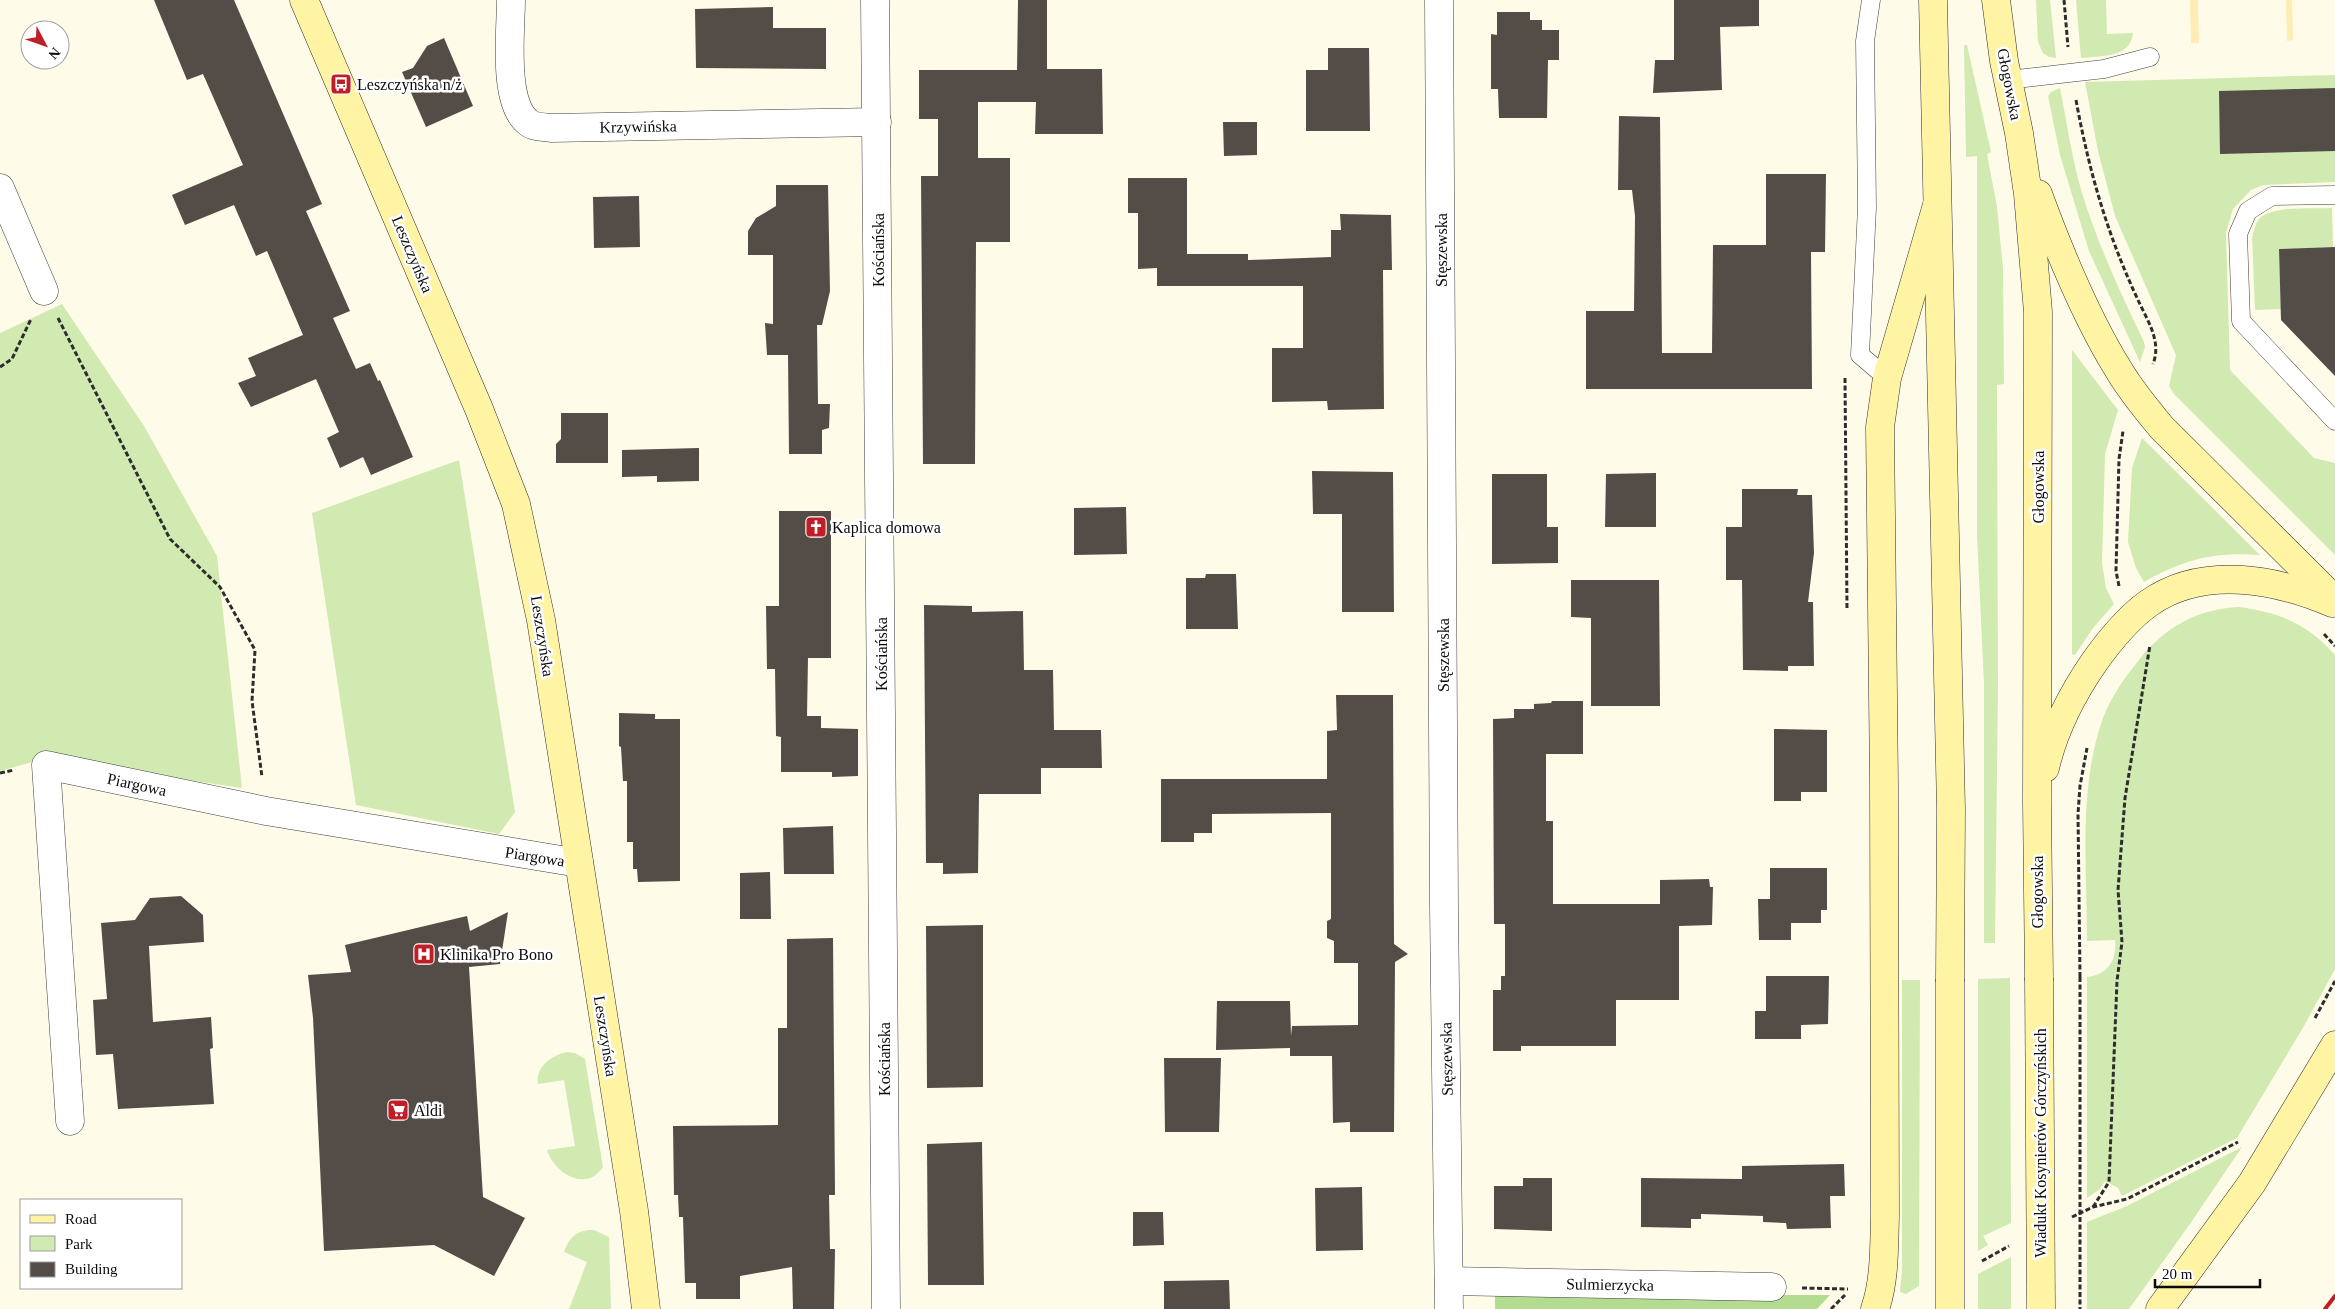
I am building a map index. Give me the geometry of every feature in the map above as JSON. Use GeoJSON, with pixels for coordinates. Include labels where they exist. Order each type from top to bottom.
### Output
{"type":"FeatureCollection","features":[{"type":"Feature","properties":{"kind":"main road","name":"Leszczyńska"},"geometry":{"type":"LineString","coordinates":[[304,0],[482,417],[516,504],[541,620],[634,1211],[646,1309]]}},
{"type":"Feature","properties":{"kind":"main road"},"geometry":{"type":"LineString","coordinates":[[1933,0],[1951,799],[1950,1309]]}},
{"type":"Feature","properties":{"kind":"main road","name":"Głogowska"},"geometry":{"type":"LineString","coordinates":[[1996,0],[2008,80],[2019,133],[2032,226],[2038,312],[2037,804],[2039,978]]}},
{"type":"Feature","properties":{"kind":"main road"},"geometry":{"type":"LineString","coordinates":[[2019,133],[2042,205],[2073,279],[2102,340],[2121,374],[2162,428],[2335,600]]}},
{"type":"Feature","properties":{"kind":"main road"},"geometry":{"type":"LineString","coordinates":[[1875,1309],[1879,1297],[1884,1259],[1885,1216],[1884,784],[1880,427],[1887,378],[1937,205]]}},
{"type":"Feature","properties":{"kind":"main road"},"geometry":{"type":"LineString","coordinates":[[2037,804],[2047,759],[2058,726],[2078,685],[2107,645],[2149,603],[2161,596],[2190,585],[2220,580],[2237,580],[2288,588],[2335,605]]}},
{"type":"Feature","properties":{"kind":"main road","name":"Wiadukt Kosynierów Górczyńskich"},"geometry":{"type":"LineString","coordinates":[[2039,978],[2040,1309]]}},
{"type":"Feature","properties":{"kind":"main road"},"geometry":{"type":"LineString","coordinates":[[2160,1309],[2252,1182],[2335,1045]]}},
{"type":"Feature","properties":{"kind":"street","name":"Krzywińska"},"geometry":{"type":"LineString","coordinates":[[511,0],[511,92],[517,110],[529,123],[551,128],[877,122]]}},
{"type":"Feature","properties":{"kind":"street","name":"Kościańska"},"geometry":{"type":"LineString","coordinates":[[874,0],[877,122],[886,1309]]}},
{"type":"Feature","properties":{"kind":"street","name":"Stęszewska"},"geometry":{"type":"LineString","coordinates":[[1439,0],[1448,1309]]}},
{"type":"Feature","properties":{"kind":"street"},"geometry":{"type":"LineString","coordinates":[[0,188],[44,291]]}},
{"type":"Feature","properties":{"kind":"street","name":"Piargowa"},"geometry":{"type":"LineString","coordinates":[[70,1121],[46,765],[266,812],[579,863]]}},
{"type":"Feature","properties":{"kind":"street","name":"Sulmierzycka"},"geometry":{"type":"LineString","coordinates":[[1448,1281],[1772,1287]]}},
{"type":"Feature","properties":{"kind":"lane"},"geometry":{"type":"LineString","coordinates":[[1870,0],[1864,41],[1867,207],[1860,355],[1887,378]]}},
{"type":"Feature","properties":{"kind":"lane"},"geometry":{"type":"LineString","coordinates":[[2008,80],[2104,69],[2150,57]]}},
{"type":"Feature","properties":{"kind":"lane"},"geometry":{"type":"LineString","coordinates":[[2335,195],[2272,196],[2248,211],[2238,234],[2241,320],[2335,422]]}},
{"type":"Feature","properties":{"kind":"path"},"geometry":{"type":"LineString","coordinates":[[2064,0],[2071,72]]}},
{"type":"Feature","properties":{"kind":"path"},"geometry":{"type":"LineString","coordinates":[[0,367],[12,360],[44,291]]}},
{"type":"Feature","properties":{"kind":"path"},"geometry":{"type":"LineString","coordinates":[[44,291],[170,539],[220,588],[255,650],[252,701],[266,812]]}},
{"type":"Feature","properties":{"kind":"path"},"geometry":{"type":"LineString","coordinates":[[2093,1207],[2109,1182],[2117,981],[2122,942],[2118,890],[2125,798],[2152,636]]}},
{"type":"Feature","properties":{"kind":"path"},"geometry":{"type":"LineString","coordinates":[[2080,1309],[2078,814],[2080,786],[2088,742]]}},
{"type":"Feature","properties":{"kind":"path"},"geometry":{"type":"LineString","coordinates":[[2313,1023],[2335,981]]}},
{"type":"Feature","properties":{"kind":"path"},"geometry":{"type":"LineString","coordinates":[[2066,1220],[2093,1207],[2127,1199],[2244,1138]]}},
{"type":"Feature","properties":{"kind":"path"},"geometry":{"type":"LineString","coordinates":[[1978,1263],[2012,1245]]}},
{"type":"Feature","properties":{"kind":"path"},"geometry":{"type":"LineString","coordinates":[[1772,1287],[1850,1290],[1831,1309]]}},
{"type":"Feature","properties":{"kind":"green space"},"geometry":{"type":"Polygon","coordinates":[[[2036,0],[2050,0],[2056,58],[2049,57],[2043,53],[2038,42],[2036,0]]]}},
{"type":"Feature","properties":{"kind":"green space"},"geometry":{"type":"Polygon","coordinates":[[[2076,0],[2106,0],[2107,34],[2133,33],[2127,47],[2105,56],[2081,58],[2076,0]]]}},
{"type":"Feature","properties":{"kind":"green space"},"geometry":{"type":"Polygon","coordinates":[[[1964,45],[1967,45],[1991,152],[1987,154],[1997,207],[2003,268],[2004,384],[1997,385],[1998,686],[1995,943],[1984,943],[1984,684],[1977,535],[1977,156],[1966,157],[1964,45]]]}},
{"type":"Feature","properties":{"kind":"green space"},"geometry":{"type":"Polygon","coordinates":[[[2335,75],[2335,182],[2263,185],[2251,190],[2233,209],[2226,233],[2230,370],[2314,458],[2335,463],[2335,555],[2174,394],[2169,386],[2176,355],[2115,216],[2098,151],[2085,82],[2335,75]]]}},
{"type":"Feature","properties":{"kind":"green space"},"geometry":{"type":"Polygon","coordinates":[[[2060,88],[2075,167],[2088,212],[2110,269],[2144,342],[2145,347],[2140,362],[2089,251],[2060,155],[2048,96],[2051,92],[2060,88]]]}},
{"type":"Feature","properties":{"kind":"green space"},"geometry":{"type":"Polygon","coordinates":[[[2332,208],[2333,247],[2279,249],[2281,309],[2255,310],[2252,237],[2259,219],[2273,212],[2283,210],[2332,208]]]}},
{"type":"Feature","properties":{"kind":"green space"},"geometry":{"type":"Polygon","coordinates":[[[62,304],[144,426],[217,556],[242,788],[43,759],[0,771],[0,333],[62,304]]]}},
{"type":"Feature","properties":{"kind":"green space"},"geometry":{"type":"Polygon","coordinates":[[[2072,350],[2118,410],[2105,454],[2102,563],[2106,588],[2114,604],[2093,628],[2075,655],[2072,654],[2072,350]]]}},
{"type":"Feature","properties":{"kind":"green space"},"geometry":{"type":"Polygon","coordinates":[[[2142,438],[2260,555],[2213,556],[2200,559],[2173,568],[2144,582],[2136,568],[2128,542],[2132,468],[2142,438]]]}},
{"type":"Feature","properties":{"kind":"green space"},"geometry":{"type":"Polygon","coordinates":[[[459,460],[515,812],[499,834],[356,805],[312,513],[459,460]]]}},
{"type":"Feature","properties":{"kind":"green space"},"geometry":{"type":"Polygon","coordinates":[[[2239,607],[2254,609],[2292,621],[2314,635],[2335,655],[2335,969],[2304,1026],[2237,1138],[2122,1196],[2118,1188],[2105,1181],[2100,1189],[2087,1198],[2087,977],[2106,970],[2113,960],[2115,947],[2115,940],[2087,941],[2085,857],[2087,800],[2095,745],[2106,710],[2114,695],[2149,648],[2171,629],[2196,616],[2209,611],[2239,607]]]}},
{"type":"Feature","properties":{"kind":"green space"},"geometry":{"type":"Polygon","coordinates":[[[2010,978],[2011,1223],[1983,1236],[1988,1245],[1978,1251],[1978,979],[2010,978]]]}},
{"type":"Feature","properties":{"kind":"green space"},"geometry":{"type":"Polygon","coordinates":[[[1902,980],[1920,980],[1919,1286],[1906,1294],[1900,1292],[1902,1270],[1902,980]]]}},
{"type":"Feature","properties":{"kind":"green space"},"geometry":{"type":"Polygon","coordinates":[[[567,1052],[575,1053],[585,1059],[603,1167],[596,1175],[588,1179],[571,1177],[563,1172],[556,1166],[547,1150],[575,1146],[564,1080],[538,1084],[539,1072],[542,1067],[550,1059],[567,1052]]]}},
{"type":"Feature","properties":{"kind":"green space"},"geometry":{"type":"Polygon","coordinates":[[[2242,1147],[2129,1309],[2087,1309],[2087,1222],[2127,1206],[2242,1147]]]}},
{"type":"Feature","properties":{"kind":"green space"},"geometry":{"type":"Polygon","coordinates":[[[594,1230],[609,1237],[611,1309],[569,1309],[587,1262],[564,1252],[574,1235],[583,1231],[594,1230]]]}},
{"type":"Feature","properties":{"kind":"green space"},"geometry":{"type":"Polygon","coordinates":[[[2011,1257],[2011,1309],[1978,1309],[1978,1274],[2011,1257]]]}},
{"type":"Feature","properties":{"kind":"green space"},"geometry":{"type":"Polygon","coordinates":[[[1495,1295],[1830,1295],[1817,1309],[1495,1309],[1495,1295]]]}},
{"type":"Feature","properties":{"kind":"sand"},"geometry":{"type":"Polygon","coordinates":[[[2190,0],[2198,0],[2199,43],[2191,43],[2190,0]]]}},
{"type":"Feature","properties":{"kind":"sand"},"geometry":{"type":"Polygon","coordinates":[[[2286,0],[2292,0],[2293,40],[2287,41],[2286,0]]]}},
{"type":"Feature","properties":{"kind":"building"},"geometry":{"type":"Polygon","coordinates":[[[154,0],[234,0],[322,204],[306,211],[350,311],[333,318],[356,369],[370,363],[378,381],[380,380],[413,457],[371,475],[363,457],[340,468],[327,438],[339,432],[316,379],[251,407],[238,383],[256,376],[248,358],[303,335],[267,251],[256,256],[234,205],[185,225],[172,195],[243,165],[203,74],[187,80],[154,0]]]}},
{"type":"Feature","properties":{"kind":"building"},"geometry":{"type":"Polygon","coordinates":[[[1018,0],[1047,0],[1047,69],[1102,69],[1103,134],[1035,134],[1036,102],[978,102],[978,158],[1010,158],[1010,242],[976,242],[975,464],[923,464],[921,176],[938,176],[938,119],[919,119],[919,70],[1017,70],[1018,0]]]}},
{"type":"Feature","properties":{"kind":"building"},"geometry":{"type":"Polygon","coordinates":[[[1674,0],[1759,0],[1759,26],[1720,27],[1722,90],[1653,93],[1655,60],[1674,60],[1674,0]]]}},
{"type":"Feature","properties":{"kind":"building"},"geometry":{"type":"Polygon","coordinates":[[[773,7],[773,28],[826,28],[826,69],[696,68],[695,9],[773,7]]]}},
{"type":"Feature","properties":{"kind":"building"},"geometry":{"type":"Polygon","coordinates":[[[1497,12],[1530,12],[1530,20],[1542,20],[1542,30],[1559,30],[1559,60],[1548,60],[1547,118],[1499,118],[1498,89],[1491,89],[1491,34],[1497,35],[1497,12]]]}},
{"type":"Feature","properties":{"kind":"building"},"geometry":{"type":"Polygon","coordinates":[[[444,38],[473,106],[426,127],[402,72],[413,68],[427,46],[444,38]]]}},
{"type":"Feature","properties":{"kind":"building"},"geometry":{"type":"Polygon","coordinates":[[[1328,48],[1369,48],[1370,131],[1306,131],[1306,70],[1328,70],[1328,48]]]}},
{"type":"Feature","properties":{"kind":"building"},"geometry":{"type":"Polygon","coordinates":[[[2335,88],[2335,151],[2220,154],[2219,91],[2335,88]]]}},
{"type":"Feature","properties":{"kind":"building"},"geometry":{"type":"Polygon","coordinates":[[[1619,116],[1660,117],[1662,353],[1712,353],[1713,245],[1766,245],[1766,174],[1826,174],[1825,252],[1811,252],[1812,389],[1586,389],[1586,311],[1634,311],[1635,216],[1632,190],[1618,190],[1619,116]]]}},
{"type":"Feature","properties":{"kind":"building"},"geometry":{"type":"Polygon","coordinates":[[[1223,122],[1257,122],[1257,155],[1224,156],[1223,122]]]}},
{"type":"Feature","properties":{"kind":"building"},"geometry":{"type":"Polygon","coordinates":[[[1128,178],[1187,178],[1187,254],[1248,254],[1248,260],[1331,257],[1331,230],[1341,230],[1340,214],[1391,215],[1392,270],[1383,270],[1384,409],[1328,410],[1327,401],[1272,402],[1272,348],[1303,348],[1303,286],[1157,286],[1157,268],[1138,269],[1138,213],[1128,213],[1128,178]]]}},
{"type":"Feature","properties":{"kind":"building"},"geometry":{"type":"Polygon","coordinates":[[[776,185],[828,185],[830,291],[822,325],[817,325],[818,404],[830,404],[829,428],[822,430],[822,454],[789,454],[788,355],[767,355],[765,323],[773,324],[773,255],[748,255],[748,231],[756,218],[776,206],[776,185]]]}},
{"type":"Feature","properties":{"kind":"building"},"geometry":{"type":"Polygon","coordinates":[[[639,196],[640,247],[594,248],[593,197],[639,196]]]}},
{"type":"Feature","properties":{"kind":"building"},"geometry":{"type":"Polygon","coordinates":[[[2335,247],[2335,376],[2281,320],[2279,249],[2335,247]]]}},
{"type":"Feature","properties":{"kind":"building"},"geometry":{"type":"Polygon","coordinates":[[[561,413],[608,413],[608,463],[556,463],[556,444],[561,439],[561,413]]]}},
{"type":"Feature","properties":{"kind":"building"},"geometry":{"type":"Polygon","coordinates":[[[699,448],[699,481],[657,482],[657,476],[622,477],[622,450],[699,448]]]}},
{"type":"Feature","properties":{"kind":"building"},"geometry":{"type":"Polygon","coordinates":[[[1312,471],[1393,472],[1394,612],[1342,612],[1342,514],[1313,514],[1312,471]]]}},
{"type":"Feature","properties":{"kind":"building"},"geometry":{"type":"Polygon","coordinates":[[[1656,473],[1656,527],[1605,527],[1606,474],[1656,473]]]}},
{"type":"Feature","properties":{"kind":"building"},"geometry":{"type":"Polygon","coordinates":[[[1492,474],[1547,474],[1547,527],[1558,527],[1558,563],[1492,564],[1492,474]]]}},
{"type":"Feature","properties":{"kind":"building"},"geometry":{"type":"Polygon","coordinates":[[[1742,489],[1798,489],[1797,495],[1812,495],[1814,553],[1808,602],[1813,602],[1814,666],[1788,666],[1788,671],[1743,670],[1742,580],[1726,580],[1726,527],[1742,527],[1742,489]]]}},
{"type":"Feature","properties":{"kind":"building"},"geometry":{"type":"Polygon","coordinates":[[[1126,507],[1127,554],[1074,555],[1074,508],[1126,507]]]}},
{"type":"Feature","properties":{"kind":"building"},"geometry":{"type":"Polygon","coordinates":[[[779,511],[831,511],[831,658],[808,658],[807,716],[821,716],[821,728],[858,729],[858,776],[832,777],[832,772],[781,772],[781,737],[776,736],[775,669],[767,669],[766,606],[779,606],[779,511]]]}},
{"type":"Feature","properties":{"kind":"building"},"geometry":{"type":"Polygon","coordinates":[[[1206,574],[1236,574],[1238,629],[1186,629],[1186,578],[1205,578],[1206,574]]]}},
{"type":"Feature","properties":{"kind":"building"},"geometry":{"type":"Polygon","coordinates":[[[1571,580],[1659,580],[1660,706],[1591,706],[1591,618],[1571,617],[1571,580]]]}},
{"type":"Feature","properties":{"kind":"building"},"geometry":{"type":"Polygon","coordinates":[[[924,605],[972,606],[972,612],[1023,611],[1024,670],[1053,670],[1054,730],[1101,730],[1102,768],[1041,768],[1041,794],[979,794],[978,873],[943,874],[943,863],[926,863],[924,605]]]}},
{"type":"Feature","properties":{"kind":"building"},"geometry":{"type":"Polygon","coordinates":[[[1336,695],[1393,695],[1394,944],[1408,954],[1395,962],[1394,1132],[1350,1132],[1350,1122],[1333,1123],[1332,1056],[1290,1056],[1290,1048],[1216,1050],[1217,1001],[1290,1001],[1291,1036],[1292,1026],[1358,1025],[1358,963],[1334,963],[1334,941],[1327,938],[1327,921],[1331,919],[1331,813],[1212,814],[1212,833],[1194,833],[1194,842],[1161,842],[1161,779],[1327,779],[1327,731],[1337,730],[1336,695]]]}},
{"type":"Feature","properties":{"kind":"building"},"geometry":{"type":"Polygon","coordinates":[[[1552,701],[1583,701],[1583,754],[1546,754],[1546,821],[1553,821],[1553,904],[1660,904],[1660,880],[1709,879],[1710,887],[1713,887],[1712,925],[1679,926],[1679,1000],[1616,1000],[1616,1046],[1521,1046],[1521,1051],[1493,1051],[1493,990],[1501,990],[1501,976],[1505,976],[1505,924],[1494,924],[1493,719],[1514,718],[1514,709],[1534,709],[1534,704],[1551,703],[1552,701]]]}},
{"type":"Feature","properties":{"kind":"building"},"geometry":{"type":"Polygon","coordinates":[[[619,713],[655,714],[655,719],[680,719],[680,881],[638,882],[637,869],[633,869],[633,842],[627,842],[627,781],[623,781],[621,747],[619,746],[619,713]]]}},
{"type":"Feature","properties":{"kind":"building"},"geometry":{"type":"Polygon","coordinates":[[[1774,729],[1827,730],[1827,792],[1801,792],[1801,801],[1774,801],[1774,729]]]}},
{"type":"Feature","properties":{"kind":"building"},"geometry":{"type":"Polygon","coordinates":[[[833,826],[834,874],[784,874],[783,828],[833,826]]]}},
{"type":"Feature","properties":{"kind":"building"},"geometry":{"type":"Polygon","coordinates":[[[1770,868],[1827,868],[1827,910],[1821,910],[1821,923],[1791,923],[1791,940],[1759,940],[1758,899],[1770,899],[1770,868]]]}},
{"type":"Feature","properties":{"kind":"building"},"geometry":{"type":"Polygon","coordinates":[[[770,872],[771,919],[740,919],[740,873],[770,872]]]}},
{"type":"Feature","properties":{"kind":"building"},"geometry":{"type":"Polygon","coordinates":[[[181,896],[203,915],[204,942],[149,946],[153,1022],[211,1017],[213,1048],[210,1049],[214,1104],[118,1109],[113,1054],[96,1055],[93,1000],[107,999],[101,923],[135,920],[150,898],[181,896]]]}},
{"type":"Feature","properties":{"kind":"building","name":"Aldi"},"geometry":{"type":"Polygon","coordinates":[[[508,912],[500,964],[469,967],[483,1197],[525,1218],[494,1276],[434,1245],[324,1251],[313,1018],[308,975],[351,972],[345,945],[467,916],[470,931],[508,912]]]}},
{"type":"Feature","properties":{"kind":"building"},"geometry":{"type":"Polygon","coordinates":[[[983,925],[983,1087],[927,1088],[926,926],[983,925]]]}},
{"type":"Feature","properties":{"kind":"building"},"geometry":{"type":"Polygon","coordinates":[[[833,938],[835,1195],[829,1195],[830,1249],[835,1249],[834,1309],[793,1309],[792,1267],[740,1276],[740,1299],[696,1299],[696,1283],[685,1283],[683,1217],[679,1217],[678,1195],[674,1195],[673,1126],[778,1125],[778,1028],[787,1028],[787,939],[833,938]]]}},
{"type":"Feature","properties":{"kind":"building"},"geometry":{"type":"Polygon","coordinates":[[[1766,976],[1829,976],[1828,1024],[1801,1025],[1801,1039],[1755,1039],[1755,1011],[1766,1011],[1766,976]]]}},
{"type":"Feature","properties":{"kind":"building"},"geometry":{"type":"Polygon","coordinates":[[[1164,1058],[1221,1058],[1219,1132],[1165,1132],[1164,1058]]]}},
{"type":"Feature","properties":{"kind":"building"},"geometry":{"type":"Polygon","coordinates":[[[982,1142],[984,1285],[928,1285],[927,1144],[982,1142]]]}},
{"type":"Feature","properties":{"kind":"building"},"geometry":{"type":"Polygon","coordinates":[[[1844,1164],[1845,1196],[1830,1196],[1831,1228],[1787,1229],[1786,1223],[1763,1222],[1763,1216],[1701,1214],[1701,1219],[1691,1219],[1691,1228],[1641,1227],[1641,1178],[1742,1179],[1742,1166],[1844,1164]]]}},
{"type":"Feature","properties":{"kind":"building"},"geometry":{"type":"Polygon","coordinates":[[[1523,1178],[1552,1178],[1552,1231],[1494,1229],[1494,1186],[1523,1186],[1523,1178]]]}},
{"type":"Feature","properties":{"kind":"building"},"geometry":{"type":"Polygon","coordinates":[[[1362,1187],[1363,1250],[1316,1251],[1315,1188],[1362,1187]]]}},
{"type":"Feature","properties":{"kind":"building"},"geometry":{"type":"Polygon","coordinates":[[[1133,1212],[1163,1212],[1164,1245],[1133,1246],[1133,1212]]]}},
{"type":"Feature","properties":{"kind":"building"},"geometry":{"type":"Polygon","coordinates":[[[1229,1280],[1230,1309],[1164,1309],[1164,1281],[1229,1280]]]}},
{"type":"Feature","properties":{"kind":"railway"},"geometry":{"type":"LineString","coordinates":[[2325,1309],[2335,1296]]}},
{"type":"Feature","properties":{"kind":"place","name":"Leszczyńska n/ż"},"geometry":{"type":"Point","coordinates":[341,84]}},
{"type":"Feature","properties":{"kind":"place","name":"Kaplica domowa"},"geometry":{"type":"Point","coordinates":[816,527]}},
{"type":"Feature","properties":{"kind":"place","name":"Klinika Pro Bono"},"geometry":{"type":"Point","coordinates":[424,954]}},
{"type":"Feature","properties":{"kind":"place","name":"Aldi"},"geometry":{"type":"Point","coordinates":[398,1110]}}]}
